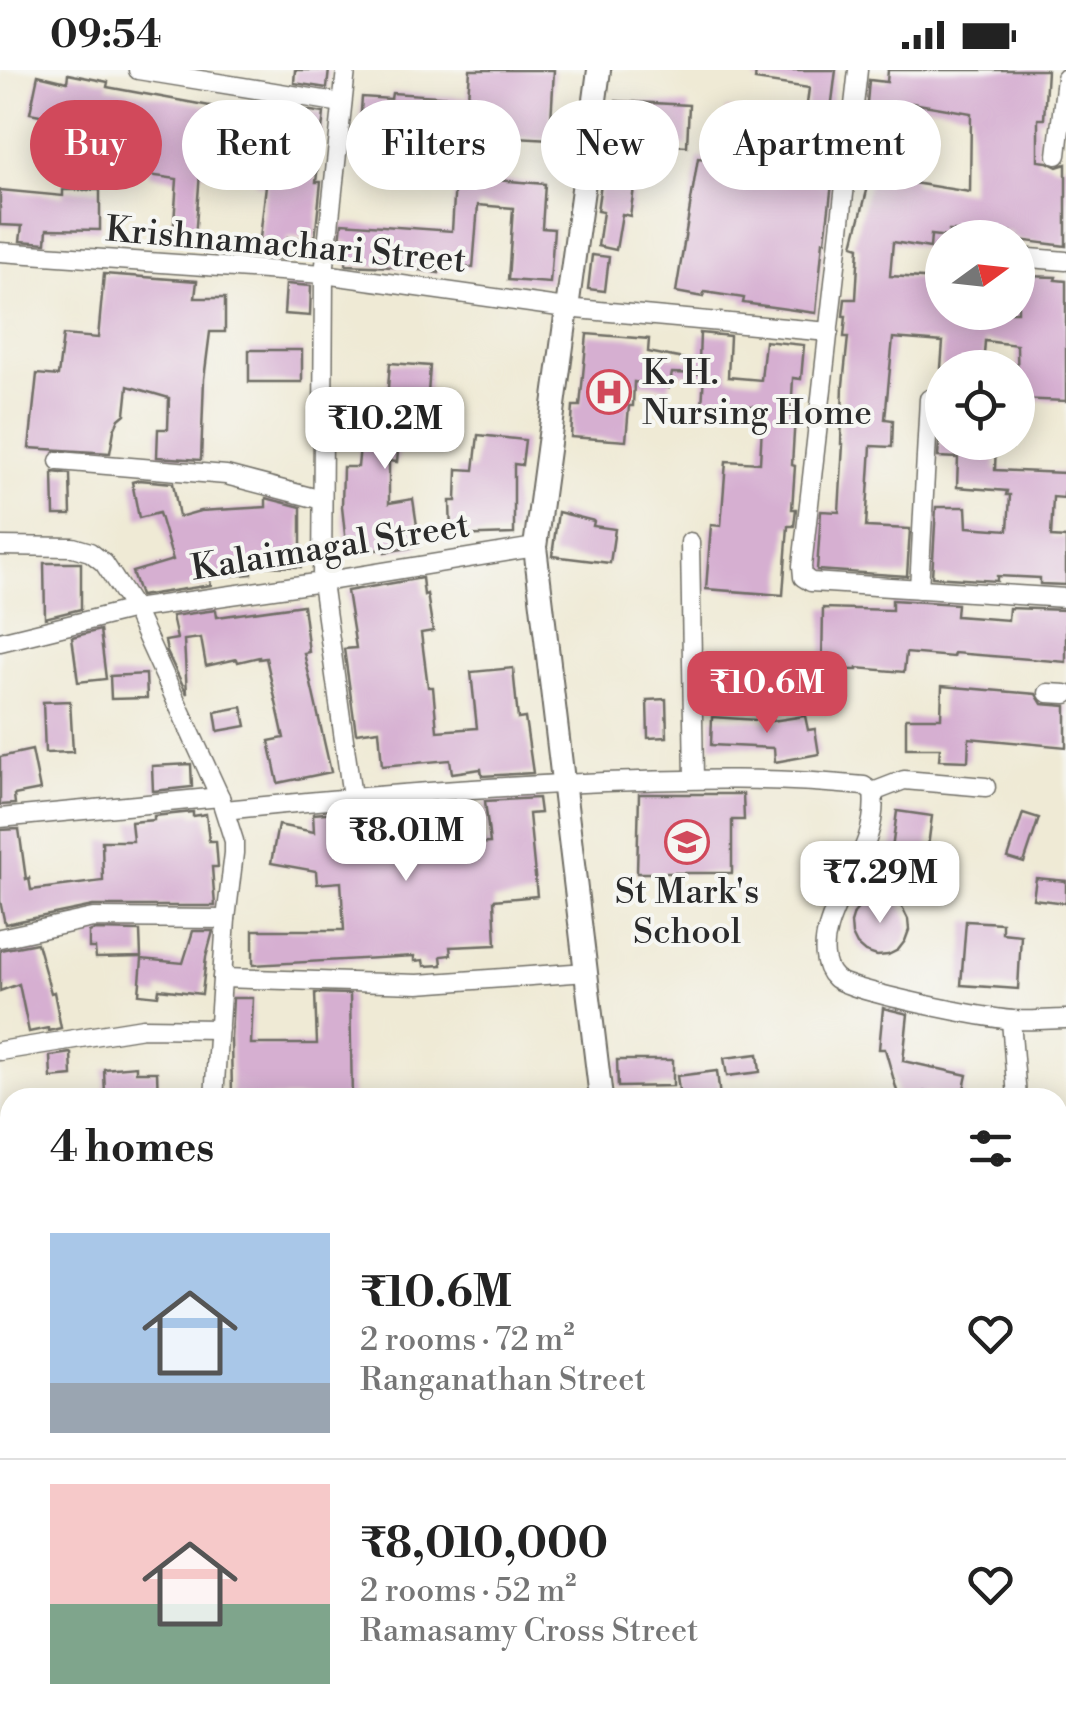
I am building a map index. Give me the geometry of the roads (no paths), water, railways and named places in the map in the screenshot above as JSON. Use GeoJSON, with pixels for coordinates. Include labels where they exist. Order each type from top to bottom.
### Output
{"type":"FeatureCollection","features":[{"type":"Feature","properties":{"kind":"street"},"geometry":{"type":"LineString","coordinates":[[138,70],[342,102]]}},
{"type":"Feature","properties":{"kind":"street"},"geometry":{"type":"LineString","coordinates":[[346,70],[324,274],[322,582],[352,797]]}},
{"type":"Feature","properties":{"kind":"street"},"geometry":{"type":"LineString","coordinates":[[599,70],[535,546],[600,1088]]}},
{"type":"Feature","properties":{"kind":"street"},"geometry":{"type":"LineString","coordinates":[[858,70],[803,578],[811,582],[1066,598]]}},
{"type":"Feature","properties":{"kind":"street"},"geometry":{"type":"LineString","coordinates":[[1057,155],[1066,78]]}},
{"type":"Feature","properties":{"kind":"street","name":"Krishnamachari Street"},"geometry":{"type":"LineString","coordinates":[[0,252],[324,274],[566,308],[829,332]]}},
{"type":"Feature","properties":{"kind":"street"},"geometry":{"type":"LineString","coordinates":[[1035,259],[1066,260]]}},
{"type":"Feature","properties":{"kind":"street"},"geometry":{"type":"LineString","coordinates":[[919,589],[925,460]]}},
{"type":"Feature","properties":{"kind":"street"},"geometry":{"type":"LineString","coordinates":[[59,461],[226,476],[322,500]]}},
{"type":"Feature","properties":{"kind":"street"},"geometry":{"type":"LineString","coordinates":[[690,542],[694,779]]}},
{"type":"Feature","properties":{"kind":"street"},"geometry":{"type":"LineString","coordinates":[[0,546],[73,547],[90,552],[104,563],[134,609],[222,804],[234,852],[215,1088]]}},
{"type":"Feature","properties":{"kind":"street","name":"Kalaimagal Street"},"geometry":{"type":"LineString","coordinates":[[0,642],[134,609],[535,546]]}},
{"type":"Feature","properties":{"kind":"street"},"geometry":{"type":"LineString","coordinates":[[0,818],[694,779],[838,783],[864,786],[874,792]]}},
{"type":"Feature","properties":{"kind":"street"},"geometry":{"type":"LineString","coordinates":[[874,792],[904,780],[986,788]]}},
{"type":"Feature","properties":{"kind":"street"},"geometry":{"type":"LineString","coordinates":[[874,792],[871,828],[827,930],[824,953],[832,976],[844,984],[878,994],[1011,1020],[1066,1019]]}},
{"type":"Feature","properties":{"kind":"street"},"geometry":{"type":"LineString","coordinates":[[0,938],[93,918],[226,919]]}},
{"type":"Feature","properties":{"kind":"street"},"geometry":{"type":"LineString","coordinates":[[222,978],[418,984],[587,972]]}},
{"type":"Feature","properties":{"kind":"street"},"geometry":{"type":"LineString","coordinates":[[1011,1020],[1016,1088]]}},
{"type":"Feature","properties":{"kind":"street"},"geometry":{"type":"LineString","coordinates":[[0,1051],[143,1028],[219,1029]]}},
{"type":"Feature","properties":{"kind":"place","name":"K. H. Nursing Home"},"geometry":{"type":"Point","coordinates":[609,392]}},
{"type":"Feature","properties":{"kind":"place","name":"St Mark's School"},"geometry":{"type":"Point","coordinates":[687,842]}}]}
